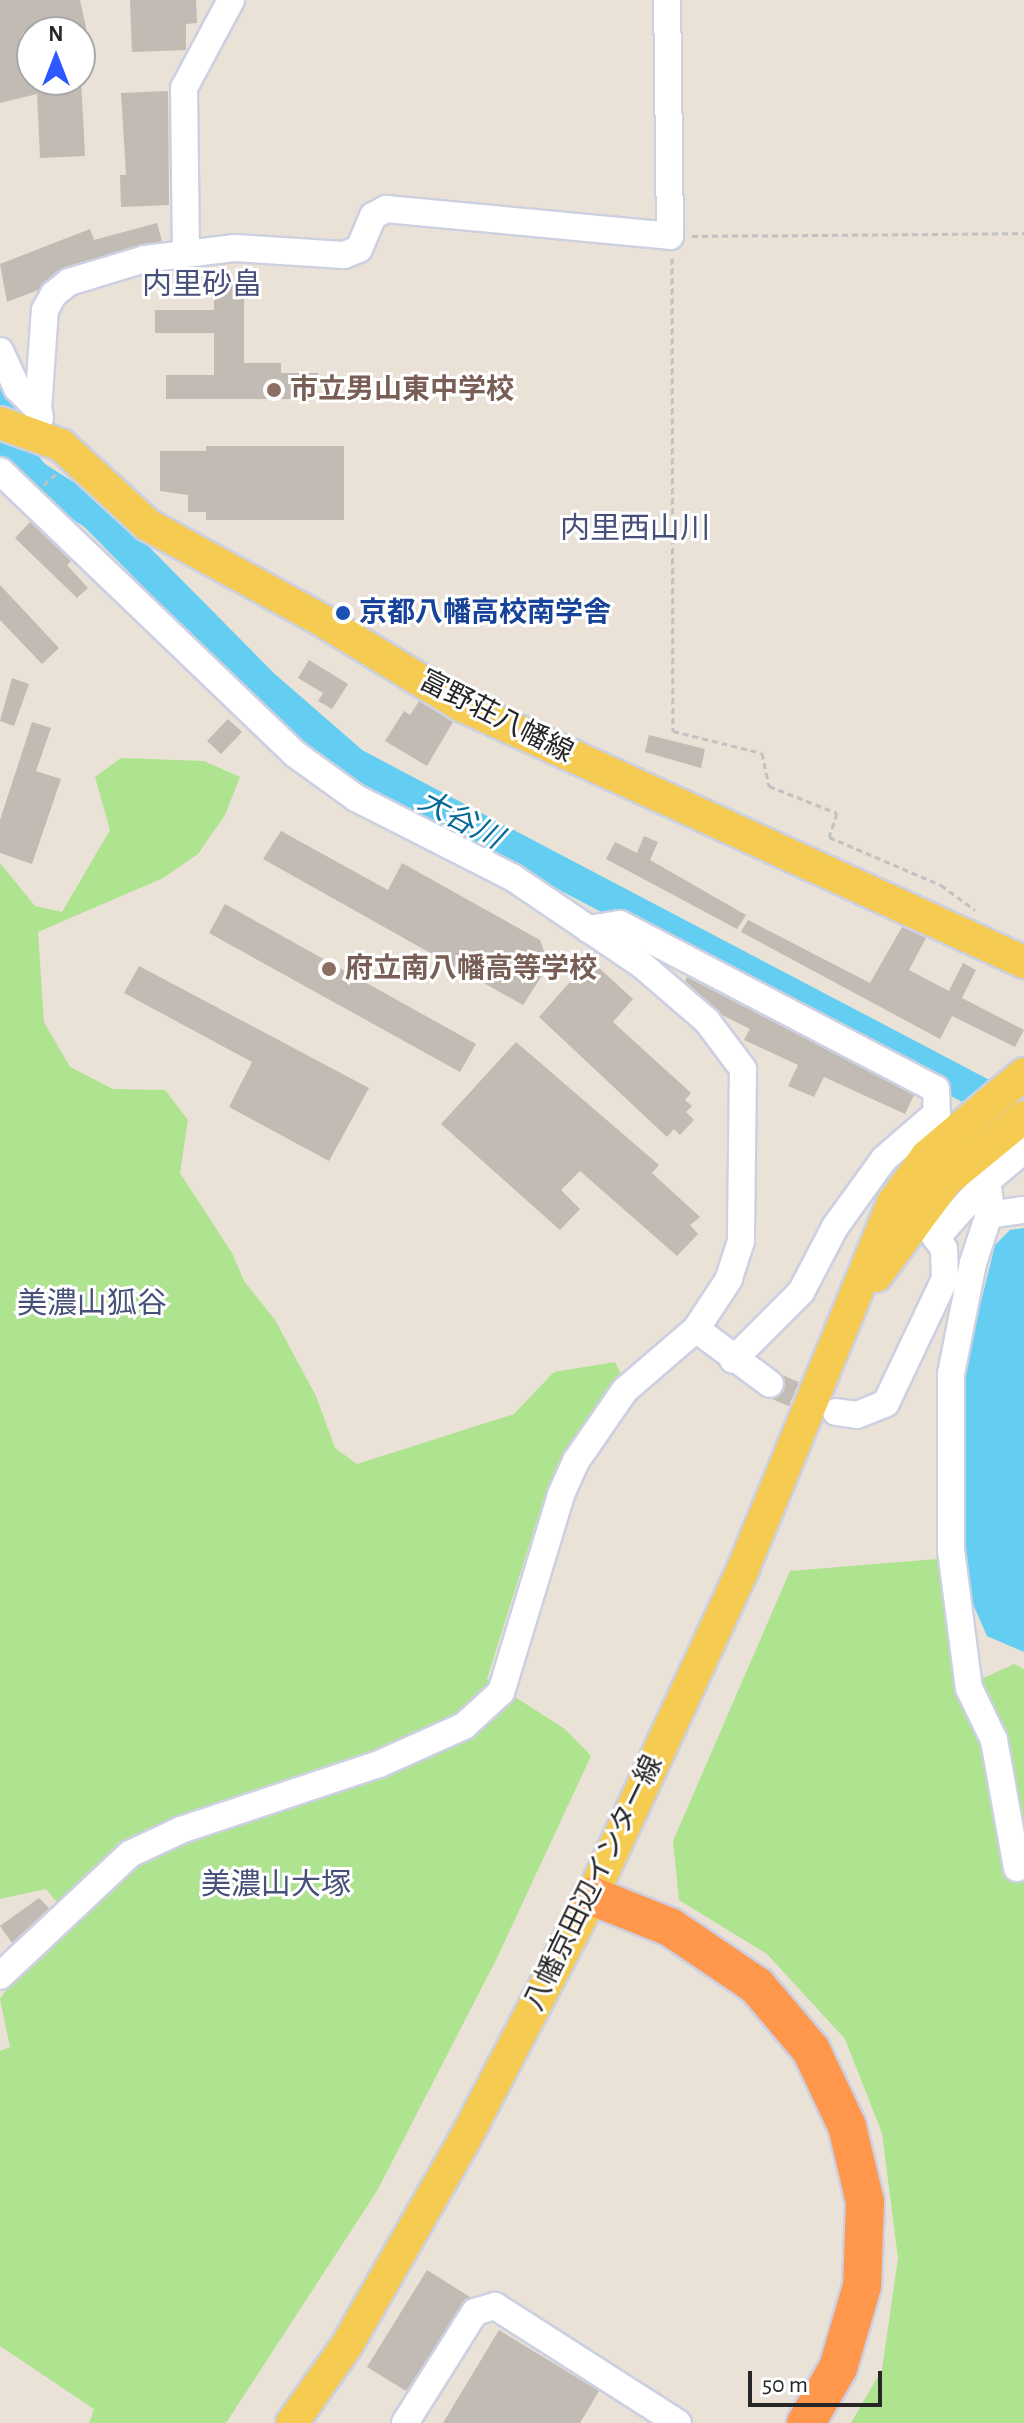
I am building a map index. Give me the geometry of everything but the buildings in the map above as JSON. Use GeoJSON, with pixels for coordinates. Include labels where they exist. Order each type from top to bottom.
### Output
{"type":"FeatureCollection","features":[{"type":"Feature","properties":{"kind":"highway"},"geometry":{"type":"LineString","coordinates":[[592,1896],[746,1998],[797,2058],[830,2128],[848,2203],[846,2287],[822,2365],[785,2423]]}},
{"type":"Feature","properties":{"kind":"highway"},"geometry":{"type":"LineString","coordinates":[[592,1896],[670,1927],[757,1986],[811,2050],[847,2126],[865,2202],[862,2286],[838,2368],[806,2423]]}},
{"type":"Feature","properties":{"kind":"main road","name":"富野荘八幡線"},"geometry":{"type":"LineString","coordinates":[[28,425],[77,455],[148,525],[323,621],[463,706],[1024,962]]}},
{"type":"Feature","properties":{"kind":"main road","name":"八幡京田辺インター線"},"geometry":{"type":"LineString","coordinates":[[916,1220],[927,1156],[979,1108],[1018,1078]]}},
{"type":"Feature","properties":{"kind":"main road","name":"八幡京田辺インター線"},"geometry":{"type":"LineString","coordinates":[[292,2423],[347,2345],[464,2141],[592,1896],[743,1569],[846,1317],[946,1181],[1020,1131]]}},
{"type":"Feature","properties":{"kind":"street"},"geometry":{"type":"LineString","coordinates":[[186,252],[184,88],[231,0]]}},
{"type":"Feature","properties":{"kind":"street"},"geometry":{"type":"LineString","coordinates":[[28,425],[45,310],[54,294],[69,282],[186,252],[235,248],[344,255],[359,249],[373,216],[386,209],[670,236],[667,0]]}},
{"type":"Feature","properties":{"kind":"street"},"geometry":{"type":"LineString","coordinates":[[0,351],[17,388],[28,425]]}},
{"type":"Feature","properties":{"kind":"street"},"geometry":{"type":"LineString","coordinates":[[0,471],[295,754],[356,798],[512,877],[642,965],[707,1021],[743,1069],[741,1241],[729,1279],[696,1329],[625,1390],[576,1461],[561,1495],[501,1692],[464,1726],[379,1764],[181,1830],[130,1854],[0,1976]]}},
{"type":"Feature","properties":{"kind":"street"},"geometry":{"type":"LineString","coordinates":[[588,929],[620,924],[936,1089],[937,1113],[884,1159],[835,1227],[801,1292],[733,1360]]}},
{"type":"Feature","properties":{"kind":"street"},"geometry":{"type":"LineString","coordinates":[[836,1412],[857,1415],[886,1403],[945,1279],[944,1249],[916,1220],[987,1181],[1020,1131]]}},
{"type":"Feature","properties":{"kind":"street"},"geometry":{"type":"LineString","coordinates":[[987,1181],[988,1215],[973,1263],[951,1374],[951,1550],[969,1688],[994,1740],[1017,1868]]}},
{"type":"Feature","properties":{"kind":"street"},"geometry":{"type":"LineString","coordinates":[[988,1215],[1024,1210]]}},
{"type":"Feature","properties":{"kind":"street"},"geometry":{"type":"LineString","coordinates":[[696,1329],[733,1360],[770,1384]]}},
{"type":"Feature","properties":{"kind":"street"},"geometry":{"type":"LineString","coordinates":[[405,2423],[475,2312],[495,2306],[678,2423]]}},
{"type":"Feature","properties":{"kind":"path"},"geometry":{"type":"LineString","coordinates":[[984,915],[957,901],[941,885],[829,837],[837,813],[769,786],[762,753],[673,731],[670,236],[1024,233]]}},
{"type":"Feature","properties":{"kind":"path"},"geometry":{"type":"LineString","coordinates":[[29,499],[77,455]]}},
{"type":"Feature","properties":{"kind":"green space"},"geometry":{"type":"Polygon","coordinates":[[[121,758],[204,761],[240,777],[225,815],[198,854],[163,878],[38,932],[44,1022],[70,1067],[113,1089],[165,1090],[188,1120],[180,1173],[232,1253],[244,1281],[275,1320],[316,1396],[335,1448],[357,1464],[514,1414],[554,1372],[615,1362],[621,1374],[544,1498],[487,1679],[565,1729],[591,1756],[497,1958],[377,2191],[226,2423],[89,2423],[94,2409],[0,2346],[0,2051],[10,2047],[0,1999],[17,1975],[73,1922],[46,1889],[0,1899],[0,863],[35,906],[62,912],[110,830],[95,777],[121,758]]]}},
{"type":"Feature","properties":{"kind":"green space"},"geometry":{"type":"Polygon","coordinates":[[[937,1559],[975,1682],[1014,1664],[1024,1669],[1024,2423],[851,2423],[882,2369],[898,2258],[882,2133],[845,2039],[767,1954],[679,1900],[673,1841],[790,1571],[937,1559]]]}},
{"type":"Feature","properties":{"kind":"water"},"geometry":{"type":"Polygon","coordinates":[[[1024,1228],[1024,1652],[987,1636],[969,1595],[951,1395],[965,1367],[995,1245],[1010,1230],[1024,1228]]]}},
{"type":"Feature","properties":{"kind":"waterway","name":"大谷川"},"geometry":{"type":"LineString","coordinates":[[0,400],[9,445],[34,476],[94,514],[262,684],[354,764],[1018,1113]]}},
{"type":"Feature","properties":{"kind":"tunnel"},"geometry":{"type":"LineString","coordinates":[[770,1384],[829,1409]]}},
{"type":"Feature","properties":{"kind":"place","name":"市立男山東中学校"},"geometry":{"type":"Point","coordinates":[274,390]}},
{"type":"Feature","properties":{"kind":"place","name":"京都八幡高校南学舎"},"geometry":{"type":"Point","coordinates":[343,613]}},
{"type":"Feature","properties":{"kind":"place","name":"府立南八幡高等学校"},"geometry":{"type":"Point","coordinates":[329,969]}},
{"type":"Feature","properties":{"kind":"district","name":"内里砂畠"},"geometry":{"type":"Point","coordinates":[202,285]}},
{"type":"Feature","properties":{"kind":"district","name":"内里西山川"},"geometry":{"type":"Point","coordinates":[635,529]}},
{"type":"Feature","properties":{"kind":"district","name":"美濃山狐谷"},"geometry":{"type":"Point","coordinates":[92,1304]}},
{"type":"Feature","properties":{"kind":"district","name":"美濃山大塚"},"geometry":{"type":"Point","coordinates":[276,1885]}}]}
